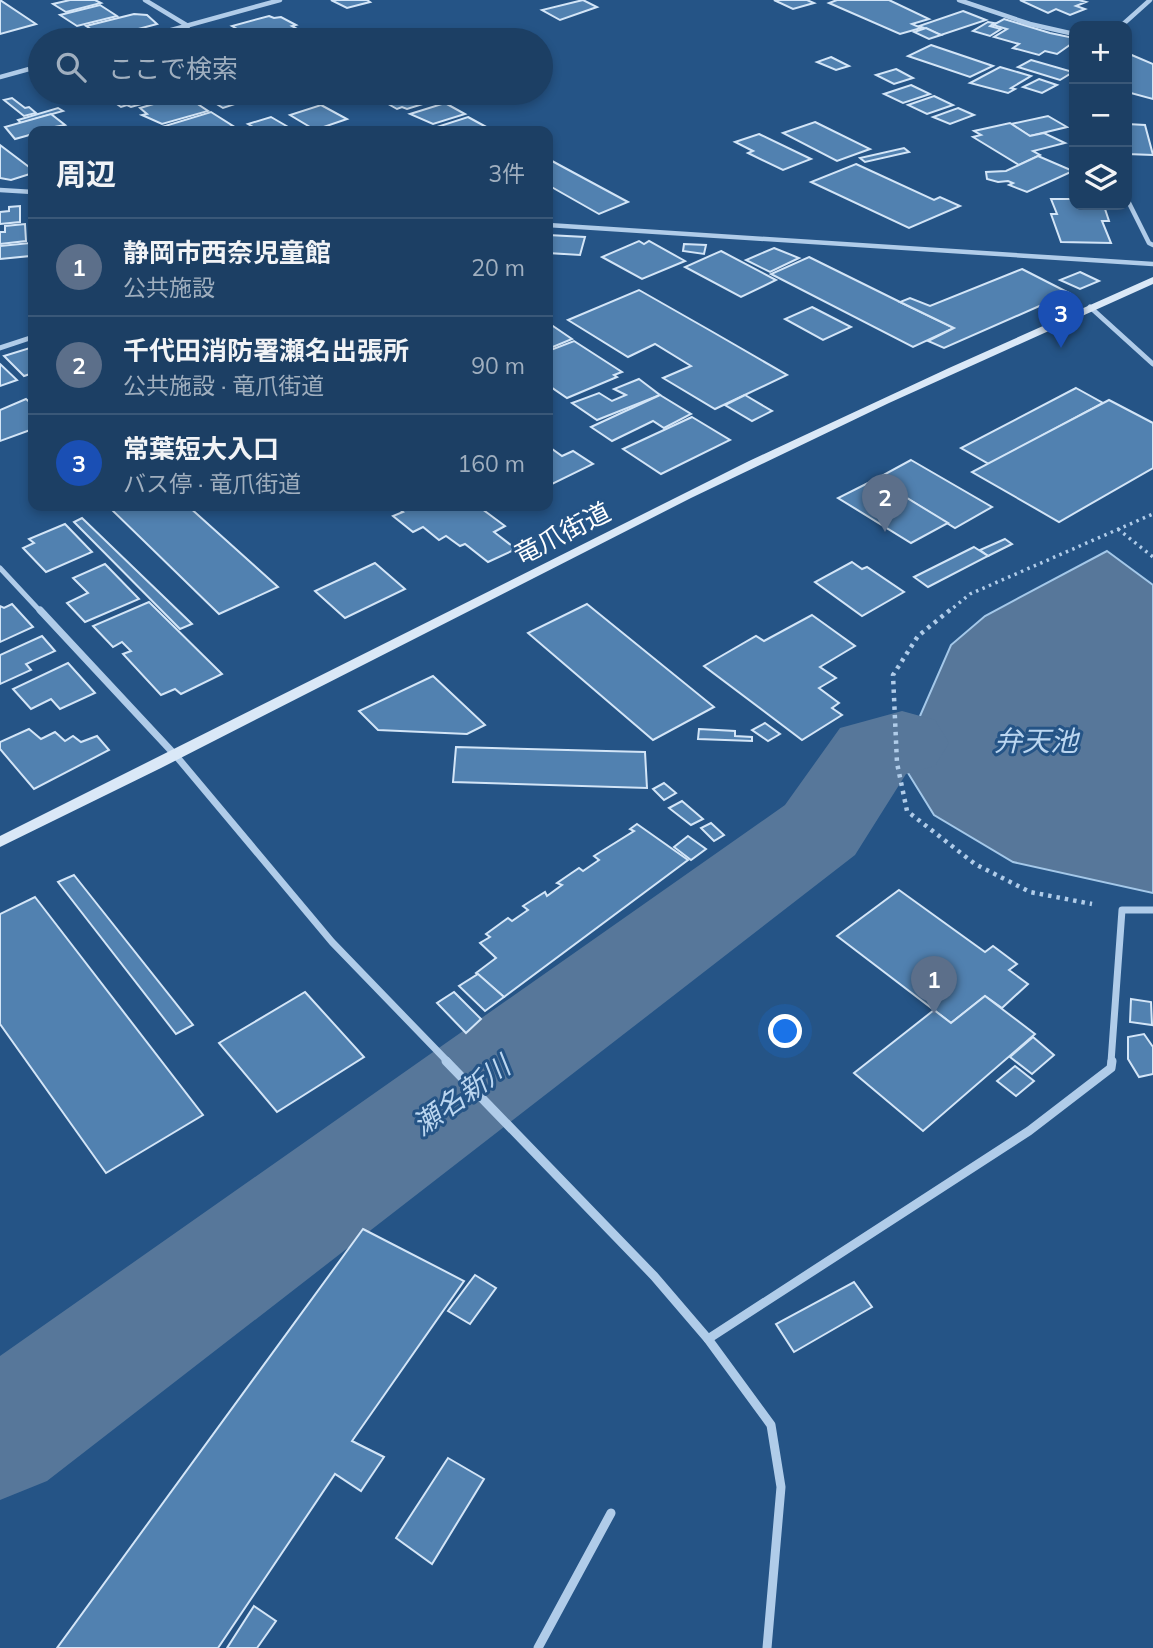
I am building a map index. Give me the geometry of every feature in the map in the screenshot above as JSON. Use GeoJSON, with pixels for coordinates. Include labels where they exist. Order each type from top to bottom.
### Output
{"type":"FeatureCollection","features":[{"type":"Feature","properties":{"kind":"main road","name":"竜爪街道"},"geometry":{"type":"LineString","coordinates":[[0,842],[177,757],[623,528],[1001,347],[1153,280]]}},
{"type":"Feature","properties":{"kind":"street"},"geometry":{"type":"LineString","coordinates":[[145,0],[188,26]]}},
{"type":"Feature","properties":{"kind":"street"},"geometry":{"type":"LineString","coordinates":[[180,28],[280,0]]}},
{"type":"Feature","properties":{"kind":"street"},"geometry":{"type":"LineString","coordinates":[[960,0],[1030,24],[1069,33]]}},
{"type":"Feature","properties":{"kind":"street"},"geometry":{"type":"LineString","coordinates":[[1127,21],[1150,0]]}},
{"type":"Feature","properties":{"kind":"street"},"geometry":{"type":"LineString","coordinates":[[0,77],[28,69]]}},
{"type":"Feature","properties":{"kind":"street"},"geometry":{"type":"LineString","coordinates":[[0,190],[28,192]]}},
{"type":"Feature","properties":{"kind":"street"},"geometry":{"type":"LineString","coordinates":[[1132,209],[1153,246]]}},
{"type":"Feature","properties":{"kind":"street"},"geometry":{"type":"LineString","coordinates":[[553,225],[1153,264]]}},
{"type":"Feature","properties":{"kind":"street"},"geometry":{"type":"LineString","coordinates":[[1090,307],[1153,364]]}},
{"type":"Feature","properties":{"kind":"street"},"geometry":{"type":"LineString","coordinates":[[0,348],[28,339]]}},
{"type":"Feature","properties":{"kind":"street"},"geometry":{"type":"LineString","coordinates":[[0,568],[177,757],[332,942],[654,1276],[708,1339],[772,1425],[781,1488],[767,1648]]}},
{"type":"Feature","properties":{"kind":"street"},"geometry":{"type":"LineString","coordinates":[[708,1339],[1029,1131],[1111,1068],[1122,910],[1153,910]]}},
{"type":"Feature","properties":{"kind":"street"},"geometry":{"type":"LineString","coordinates":[[538,1648],[611,1513]]}},
{"type":"Feature","properties":{"kind":"path"},"geometry":{"type":"LineString","coordinates":[[1122,910],[1030,892],[975,864],[907,811],[897,763],[893,675],[918,636],[970,594],[1153,514]]}},
{"type":"Feature","properties":{"kind":"path"},"geometry":{"type":"LineString","coordinates":[[1117,529],[1153,557]]}},
{"type":"Feature","properties":{"kind":"water","name":"弁天池"},"geometry":{"type":"Polygon","coordinates":[[[1107,551],[1153,585],[1153,893],[1013,862],[934,815],[908,773],[902,743],[920,716],[951,645],[985,616],[1107,551]]]}},
{"type":"Feature","properties":{"kind":"building"},"geometry":{"type":"Polygon","coordinates":[[[0,0],[36,24],[0,34],[0,0]]]}},
{"type":"Feature","properties":{"kind":"building"},"geometry":{"type":"Polygon","coordinates":[[[70,0],[95,0],[101,3],[66,12],[53,4],[70,0]]]}},
{"type":"Feature","properties":{"kind":"building"},"geometry":{"type":"Polygon","coordinates":[[[331,0],[367,0],[370,2],[347,8],[331,0]]]}},
{"type":"Feature","properties":{"kind":"building"},"geometry":{"type":"Polygon","coordinates":[[[583,0],[597,7],[560,20],[542,10],[583,0]]]}},
{"type":"Feature","properties":{"kind":"building"},"geometry":{"type":"Polygon","coordinates":[[[774,0],[807,0],[814,3],[793,9],[774,0]]]}},
{"type":"Feature","properties":{"kind":"building"},"geometry":{"type":"Polygon","coordinates":[[[837,0],[889,0],[929,19],[912,24],[921,28],[900,34],[829,3],[837,0]]]}},
{"type":"Feature","properties":{"kind":"building"},"geometry":{"type":"Polygon","coordinates":[[[1020,0],[1086,2],[1076,6],[1085,9],[1070,15],[1056,9],[1048,13],[1020,0]]]}},
{"type":"Feature","properties":{"kind":"building"},"geometry":{"type":"Polygon","coordinates":[[[100,5],[117,16],[77,26],[60,15],[100,5]]]}},
{"type":"Feature","properties":{"kind":"building"},"geometry":{"type":"Polygon","coordinates":[[[963,11],[986,20],[941,35],[919,26],[963,11]]]}},
{"type":"Feature","properties":{"kind":"building"},"geometry":{"type":"Polygon","coordinates":[[[134,14],[147,15],[157,24],[142,28],[86,26],[134,14]]]}},
{"type":"Feature","properties":{"kind":"building"},"geometry":{"type":"Polygon","coordinates":[[[269,16],[281,17],[296,25],[292,26],[296,28],[232,26],[269,16]]]}},
{"type":"Feature","properties":{"kind":"building"},"geometry":{"type":"Polygon","coordinates":[[[1004,19],[1069,37],[1069,46],[1057,54],[1045,51],[1039,55],[1013,48],[1019,44],[994,37],[1007,29],[993,25],[1004,19]]]}},
{"type":"Feature","properties":{"kind":"building"},"geometry":{"type":"Polygon","coordinates":[[[988,22],[994,23],[990,26],[1001,29],[990,36],[973,31],[988,22]]]}},
{"type":"Feature","properties":{"kind":"building"},"geometry":{"type":"Polygon","coordinates":[[[926,28],[941,35],[929,39],[914,32],[926,28]]]}},
{"type":"Feature","properties":{"kind":"building"},"geometry":{"type":"Polygon","coordinates":[[[931,45],[993,66],[970,77],[908,56],[931,45]]]}},
{"type":"Feature","properties":{"kind":"building"},"geometry":{"type":"Polygon","coordinates":[[[1132,55],[1153,64],[1153,99],[1132,93],[1132,55]]]}},
{"type":"Feature","properties":{"kind":"building"},"geometry":{"type":"Polygon","coordinates":[[[831,57],[849,66],[836,70],[817,62],[831,57]]]}},
{"type":"Feature","properties":{"kind":"building"},"geometry":{"type":"Polygon","coordinates":[[[1031,60],[1069,71],[1069,74],[1060,80],[1018,67],[1031,60]]]}},
{"type":"Feature","properties":{"kind":"building"},"geometry":{"type":"Polygon","coordinates":[[[1000,67],[1031,76],[1011,88],[1015,89],[1008,93],[970,83],[1000,67]]]}},
{"type":"Feature","properties":{"kind":"building"},"geometry":{"type":"Polygon","coordinates":[[[896,69],[913,78],[894,84],[876,75],[896,69]]]}},
{"type":"Feature","properties":{"kind":"building"},"geometry":{"type":"Polygon","coordinates":[[[1039,79],[1057,85],[1042,93],[1023,87],[1039,79]]]}},
{"type":"Feature","properties":{"kind":"building"},"geometry":{"type":"Polygon","coordinates":[[[911,85],[930,94],[903,103],[884,94],[911,85]]]}},
{"type":"Feature","properties":{"kind":"building"},"geometry":{"type":"Polygon","coordinates":[[[934,96],[953,105],[927,114],[908,105],[934,96]]]}},
{"type":"Feature","properties":{"kind":"building"},"geometry":{"type":"Polygon","coordinates":[[[12,98],[36,113],[24,116],[4,100],[12,98]]]}},
{"type":"Feature","properties":{"kind":"building"},"geometry":{"type":"Polygon","coordinates":[[[150,105],[199,105],[208,111],[162,124],[142,115],[147,114],[140,108],[150,105]]]}},
{"type":"Feature","properties":{"kind":"building"},"geometry":{"type":"Polygon","coordinates":[[[321,105],[347,119],[327,126],[308,126],[290,115],[321,105]]]}},
{"type":"Feature","properties":{"kind":"building"},"geometry":{"type":"Polygon","coordinates":[[[390,105],[420,105],[407,109],[397,109],[390,105]]]}},
{"type":"Feature","properties":{"kind":"building"},"geometry":{"type":"Polygon","coordinates":[[[439,105],[449,105],[465,114],[433,124],[410,114],[439,105]]]}},
{"type":"Feature","properties":{"kind":"building"},"geometry":{"type":"Polygon","coordinates":[[[58,108],[63,111],[21,123],[18,120],[58,108]]]}},
{"type":"Feature","properties":{"kind":"building"},"geometry":{"type":"Polygon","coordinates":[[[958,108],[974,115],[950,124],[933,117],[958,108]]]}},
{"type":"Feature","properties":{"kind":"building"},"geometry":{"type":"Polygon","coordinates":[[[211,112],[233,126],[165,126],[211,112]]]}},
{"type":"Feature","properties":{"kind":"building"},"geometry":{"type":"Polygon","coordinates":[[[51,114],[65,125],[28,126],[28,135],[15,139],[5,127],[51,114]]]}},
{"type":"Feature","properties":{"kind":"building"},"geometry":{"type":"Polygon","coordinates":[[[1048,116],[1067,127],[1030,136],[1011,124],[1048,116]]]}},
{"type":"Feature","properties":{"kind":"building"},"geometry":{"type":"Polygon","coordinates":[[[271,117],[286,126],[251,126],[248,124],[271,117]]]}},
{"type":"Feature","properties":{"kind":"building"},"geometry":{"type":"Polygon","coordinates":[[[468,117],[484,126],[440,126],[468,117]]]}},
{"type":"Feature","properties":{"kind":"building"},"geometry":{"type":"Polygon","coordinates":[[[815,122],[870,149],[837,161],[783,133],[815,122]]]}},
{"type":"Feature","properties":{"kind":"building"},"geometry":{"type":"Polygon","coordinates":[[[1010,123],[1030,136],[1044,133],[1065,143],[1033,151],[1040,155],[1019,165],[973,137],[981,135],[974,131],[1010,123]]]}},
{"type":"Feature","properties":{"kind":"building"},"geometry":{"type":"Polygon","coordinates":[[[1132,124],[1145,125],[1153,155],[1132,154],[1132,124]]]}},
{"type":"Feature","properties":{"kind":"building"},"geometry":{"type":"Polygon","coordinates":[[[759,134],[811,159],[783,170],[748,153],[753,151],[735,142],[759,134]]]}},
{"type":"Feature","properties":{"kind":"building"},"geometry":{"type":"Polygon","coordinates":[[[0,145],[28,166],[28,175],[11,180],[0,178],[0,145]]]}},
{"type":"Feature","properties":{"kind":"building"},"geometry":{"type":"Polygon","coordinates":[[[904,148],[909,152],[865,162],[860,158],[904,148]]]}},
{"type":"Feature","properties":{"kind":"building"},"geometry":{"type":"Polygon","coordinates":[[[1038,156],[1069,169],[1069,173],[1027,192],[1009,185],[1013,183],[1008,181],[987,179],[986,172],[1006,171],[1038,156]]]}},
{"type":"Feature","properties":{"kind":"building"},"geometry":{"type":"Polygon","coordinates":[[[553,162],[628,202],[599,214],[553,188],[553,162]]]}},
{"type":"Feature","properties":{"kind":"building"},"geometry":{"type":"Polygon","coordinates":[[[856,164],[934,200],[940,197],[960,206],[909,228],[811,182],[856,164]]]}},
{"type":"Feature","properties":{"kind":"building"},"geometry":{"type":"Polygon","coordinates":[[[1051,199],[1069,199],[1069,210],[1105,210],[1109,221],[1102,221],[1111,243],[1061,242],[1051,214],[1057,214],[1051,199]]]}},
{"type":"Feature","properties":{"kind":"building"},"geometry":{"type":"Polygon","coordinates":[[[20,206],[20,222],[0,224],[0,212],[9,211],[9,207],[20,206]]]}},
{"type":"Feature","properties":{"kind":"building"},"geometry":{"type":"Polygon","coordinates":[[[25,224],[26,241],[0,244],[0,232],[5,232],[5,226],[25,224]]]}},
{"type":"Feature","properties":{"kind":"building"},"geometry":{"type":"Polygon","coordinates":[[[553,235],[585,237],[580,255],[553,253],[553,235]]]}},
{"type":"Feature","properties":{"kind":"building"},"geometry":{"type":"Polygon","coordinates":[[[639,241],[644,244],[649,241],[685,261],[642,279],[602,257],[639,241]]]}},
{"type":"Feature","properties":{"kind":"building"},"geometry":{"type":"Polygon","coordinates":[[[28,243],[28,256],[0,259],[0,246],[28,243]]]}},
{"type":"Feature","properties":{"kind":"building"},"geometry":{"type":"Polygon","coordinates":[[[684,244],[706,245],[704,254],[683,251],[684,244]]]}},
{"type":"Feature","properties":{"kind":"building"},"geometry":{"type":"Polygon","coordinates":[[[774,248],[799,258],[770,272],[746,260],[774,248]]]}},
{"type":"Feature","properties":{"kind":"building"},"geometry":{"type":"Polygon","coordinates":[[[721,251],[776,280],[741,297],[685,267],[721,251]]]}},
{"type":"Feature","properties":{"kind":"building"},"geometry":{"type":"Polygon","coordinates":[[[809,257],[954,328],[913,347],[771,274],[809,257]]]}},
{"type":"Feature","properties":{"kind":"building"},"geometry":{"type":"Polygon","coordinates":[[[1022,269],[1069,293],[944,348],[928,341],[954,328],[900,302],[910,298],[930,306],[1022,269]]]}},
{"type":"Feature","properties":{"kind":"building"},"geometry":{"type":"Polygon","coordinates":[[[1080,272],[1099,281],[1080,289],[1060,280],[1080,272]]]}},
{"type":"Feature","properties":{"kind":"building"},"geometry":{"type":"Polygon","coordinates":[[[639,290],[787,375],[715,409],[663,378],[691,366],[655,344],[628,357],[568,320],[639,290]]]}},
{"type":"Feature","properties":{"kind":"building"},"geometry":{"type":"Polygon","coordinates":[[[812,307],[851,327],[823,340],[785,319],[812,307]]]}},
{"type":"Feature","properties":{"kind":"building"},"geometry":{"type":"Polygon","coordinates":[[[553,326],[572,339],[553,347],[553,326]]]}},
{"type":"Feature","properties":{"kind":"building"},"geometry":{"type":"Polygon","coordinates":[[[574,341],[622,372],[614,375],[617,377],[567,398],[553,388],[553,349],[574,341]]]}},
{"type":"Feature","properties":{"kind":"building"},"geometry":{"type":"Polygon","coordinates":[[[28,349],[28,375],[24,376],[4,356],[28,349]]]}},
{"type":"Feature","properties":{"kind":"building"},"geometry":{"type":"Polygon","coordinates":[[[0,364],[17,380],[0,386],[0,364]]]}},
{"type":"Feature","properties":{"kind":"building"},"geometry":{"type":"Polygon","coordinates":[[[639,379],[660,395],[597,420],[572,403],[599,393],[612,401],[626,395],[614,389],[639,379]]]}},
{"type":"Feature","properties":{"kind":"building"},"geometry":{"type":"Polygon","coordinates":[[[1076,388],[1103,403],[989,464],[961,448],[1076,388]]]}},
{"type":"Feature","properties":{"kind":"building"},"geometry":{"type":"Polygon","coordinates":[[[660,395],[691,414],[664,428],[653,421],[612,441],[591,427],[660,395]]]}},
{"type":"Feature","properties":{"kind":"building"},"geometry":{"type":"Polygon","coordinates":[[[745,395],[772,411],[752,421],[725,405],[745,395]]]}},
{"type":"Feature","properties":{"kind":"building"},"geometry":{"type":"Polygon","coordinates":[[[26,399],[28,431],[0,441],[0,410],[26,399]]]}},
{"type":"Feature","properties":{"kind":"building"},"geometry":{"type":"Polygon","coordinates":[[[1109,400],[1153,423],[1153,468],[1059,522],[972,472],[1109,400]]]}},
{"type":"Feature","properties":{"kind":"building"},"geometry":{"type":"Polygon","coordinates":[[[692,417],[730,440],[661,474],[623,449],[692,417]]]}},
{"type":"Feature","properties":{"kind":"building"},"geometry":{"type":"Polygon","coordinates":[[[553,450],[562,456],[573,451],[593,464],[553,484],[553,450]]]}},
{"type":"Feature","properties":{"kind":"building"},"geometry":{"type":"Polygon","coordinates":[[[911,460],[992,507],[955,528],[876,479],[911,460]]]}},
{"type":"Feature","properties":{"kind":"building"},"geometry":{"type":"Polygon","coordinates":[[[876,479],[948,523],[911,543],[838,498],[876,479]]]}},
{"type":"Feature","properties":{"kind":"building"},"geometry":{"type":"Polygon","coordinates":[[[113,511],[194,511],[278,587],[219,614],[113,511]]]}},
{"type":"Feature","properties":{"kind":"building"},"geometry":{"type":"Polygon","coordinates":[[[485,511],[505,526],[494,532],[516,549],[488,562],[465,544],[460,546],[446,536],[439,540],[423,527],[413,532],[393,516],[403,512],[485,511]]]}},
{"type":"Feature","properties":{"kind":"building"},"geometry":{"type":"Polygon","coordinates":[[[82,518],[192,624],[180,629],[74,522],[82,518]]]}},
{"type":"Feature","properties":{"kind":"building"},"geometry":{"type":"Polygon","coordinates":[[[65,524],[92,552],[46,572],[23,548],[34,543],[29,539],[65,524]]]}},
{"type":"Feature","properties":{"kind":"building"},"geometry":{"type":"Polygon","coordinates":[[[1005,539],[1012,544],[988,556],[980,550],[1005,539]]]}},
{"type":"Feature","properties":{"kind":"building"},"geometry":{"type":"Polygon","coordinates":[[[974,547],[988,556],[928,587],[914,577],[974,547]]]}},
{"type":"Feature","properties":{"kind":"building"},"geometry":{"type":"Polygon","coordinates":[[[852,562],[862,569],[867,567],[904,592],[862,616],[815,582],[852,562]]]}},
{"type":"Feature","properties":{"kind":"building"},"geometry":{"type":"Polygon","coordinates":[[[375,563],[405,589],[345,618],[315,591],[375,563]]]}},
{"type":"Feature","properties":{"kind":"building"},"geometry":{"type":"Polygon","coordinates":[[[105,564],[139,599],[85,622],[67,603],[88,593],[73,578],[105,564]]]}},
{"type":"Feature","properties":{"kind":"building"},"geometry":{"type":"Polygon","coordinates":[[[149,602],[222,674],[181,694],[175,689],[161,695],[123,654],[131,651],[122,642],[113,647],[93,626],[149,602]]]}},
{"type":"Feature","properties":{"kind":"building"},"geometry":{"type":"Polygon","coordinates":[[[12,604],[33,627],[0,642],[0,606],[4,608],[12,604]]]}},
{"type":"Feature","properties":{"kind":"building"},"geometry":{"type":"Polygon","coordinates":[[[587,604],[714,707],[653,740],[528,633],[587,604]]]}},
{"type":"Feature","properties":{"kind":"building"},"geometry":{"type":"Polygon","coordinates":[[[812,615],[855,646],[820,667],[836,678],[819,688],[839,703],[832,708],[842,715],[802,740],[704,666],[756,636],[764,641],[812,615]]]}},
{"type":"Feature","properties":{"kind":"building"},"geometry":{"type":"Polygon","coordinates":[[[42,636],[55,651],[26,664],[31,670],[0,684],[0,655],[42,636]]]}},
{"type":"Feature","properties":{"kind":"building"},"geometry":{"type":"Polygon","coordinates":[[[68,663],[95,693],[60,709],[51,699],[31,709],[13,689],[68,663]]]}},
{"type":"Feature","properties":{"kind":"building"},"geometry":{"type":"Polygon","coordinates":[[[433,676],[485,725],[467,734],[378,730],[359,711],[433,676]]]}},
{"type":"Feature","properties":{"kind":"building"},"geometry":{"type":"Polygon","coordinates":[[[765,723],[780,734],[768,741],[752,730],[765,723]]]}},
{"type":"Feature","properties":{"kind":"building"},"geometry":{"type":"Polygon","coordinates":[[[29,729],[41,739],[55,732],[65,741],[73,736],[81,742],[97,736],[109,750],[34,789],[0,749],[0,742],[29,729]]]}},
{"type":"Feature","properties":{"kind":"building"},"geometry":{"type":"Polygon","coordinates":[[[699,729],[735,731],[735,736],[752,737],[752,741],[698,739],[699,729]]]}},
{"type":"Feature","properties":{"kind":"building"},"geometry":{"type":"Polygon","coordinates":[[[456,747],[645,752],[647,788],[453,782],[456,747]]]}},
{"type":"Feature","properties":{"kind":"building"},"geometry":{"type":"Polygon","coordinates":[[[664,783],[676,793],[664,800],[653,789],[664,783]]]}},
{"type":"Feature","properties":{"kind":"building"},"geometry":{"type":"Polygon","coordinates":[[[682,801],[703,819],[691,825],[669,808],[682,801]]]}},
{"type":"Feature","properties":{"kind":"building"},"geometry":{"type":"Polygon","coordinates":[[[711,823],[724,835],[714,841],[701,828],[711,823]]]}},
{"type":"Feature","properties":{"kind":"building"},"geometry":{"type":"Polygon","coordinates":[[[637,824],[688,860],[504,997],[476,973],[496,958],[480,943],[490,937],[486,934],[508,918],[512,921],[528,910],[523,906],[545,892],[547,896],[562,885],[557,883],[579,868],[583,871],[599,860],[594,856],[634,831],[630,829],[637,824]]]}},
{"type":"Feature","properties":{"kind":"building"},"geometry":{"type":"Polygon","coordinates":[[[688,836],[706,849],[691,860],[674,847],[688,836]]]}},
{"type":"Feature","properties":{"kind":"building"},"geometry":{"type":"Polygon","coordinates":[[[74,875],[193,1025],[176,1034],[58,882],[74,875]]]}},
{"type":"Feature","properties":{"kind":"building"},"geometry":{"type":"Polygon","coordinates":[[[899,890],[985,952],[993,946],[1017,964],[1009,970],[1028,984],[1002,1008],[985,996],[951,1023],[837,936],[899,890]]]}},
{"type":"Feature","properties":{"kind":"building"},"geometry":{"type":"Polygon","coordinates":[[[35,897],[203,1115],[106,1173],[0,1024],[0,914],[35,897]]]}},
{"type":"Feature","properties":{"kind":"building"},"geometry":{"type":"Polygon","coordinates":[[[478,974],[504,997],[485,1011],[459,986],[478,974]]]}},
{"type":"Feature","properties":{"kind":"building"},"geometry":{"type":"Polygon","coordinates":[[[305,992],[364,1057],[277,1112],[219,1043],[305,992]]]}},
{"type":"Feature","properties":{"kind":"building"},"geometry":{"type":"Polygon","coordinates":[[[454,992],[481,1019],[466,1033],[437,1003],[454,992]]]}},
{"type":"Feature","properties":{"kind":"building"},"geometry":{"type":"Polygon","coordinates":[[[985,996],[1035,1034],[923,1131],[854,1073],[934,1010],[951,1023],[985,996]]]}},
{"type":"Feature","properties":{"kind":"building"},"geometry":{"type":"Polygon","coordinates":[[[1131,999],[1151,1002],[1152,1025],[1130,1022],[1131,999]]]}},
{"type":"Feature","properties":{"kind":"building"},"geometry":{"type":"Polygon","coordinates":[[[1144,1034],[1153,1047],[1153,1074],[1139,1077],[1128,1059],[1128,1037],[1144,1034]]]}},
{"type":"Feature","properties":{"kind":"building"},"geometry":{"type":"Polygon","coordinates":[[[1033,1037],[1054,1055],[1032,1074],[1010,1057],[1033,1037]]]}},
{"type":"Feature","properties":{"kind":"building"},"geometry":{"type":"Polygon","coordinates":[[[1015,1066],[1034,1081],[1016,1096],[997,1081],[1015,1066]]]}},
{"type":"Feature","properties":{"kind":"building"},"geometry":{"type":"Polygon","coordinates":[[[363,1229],[464,1281],[352,1441],[384,1457],[361,1491],[335,1474],[218,1648],[57,1648],[363,1229]]]}},
{"type":"Feature","properties":{"kind":"building"},"geometry":{"type":"Polygon","coordinates":[[[475,1275],[496,1288],[470,1324],[448,1311],[475,1275]]]}},
{"type":"Feature","properties":{"kind":"building"},"geometry":{"type":"Polygon","coordinates":[[[854,1282],[872,1307],[794,1352],[776,1324],[854,1282]]]}},
{"type":"Feature","properties":{"kind":"building"},"geometry":{"type":"Polygon","coordinates":[[[448,1458],[484,1479],[432,1564],[396,1538],[448,1458]]]}},
{"type":"Feature","properties":{"kind":"building"},"geometry":{"type":"Polygon","coordinates":[[[254,1606],[276,1621],[257,1648],[227,1648],[254,1606]]]}},
{"type":"Feature","properties":{"kind":"waterway","name":"瀬名新川"},"geometry":{"type":"LineString","coordinates":[[0,1435],[820,830],[873,751],[902,743]]}},
{"type":"Feature","properties":{"kind":"place","name":"常葉短大入口"},"geometry":{"type":"Point","coordinates":[1061,348]}},
{"type":"Feature","properties":{"kind":"place","name":"千代田消防署瀬名出張所"},"geometry":{"type":"Point","coordinates":[885,532]}},
{"type":"Feature","properties":{"kind":"place","name":"静岡市西奈児童館"},"geometry":{"type":"Point","coordinates":[934,1014]}}]}
